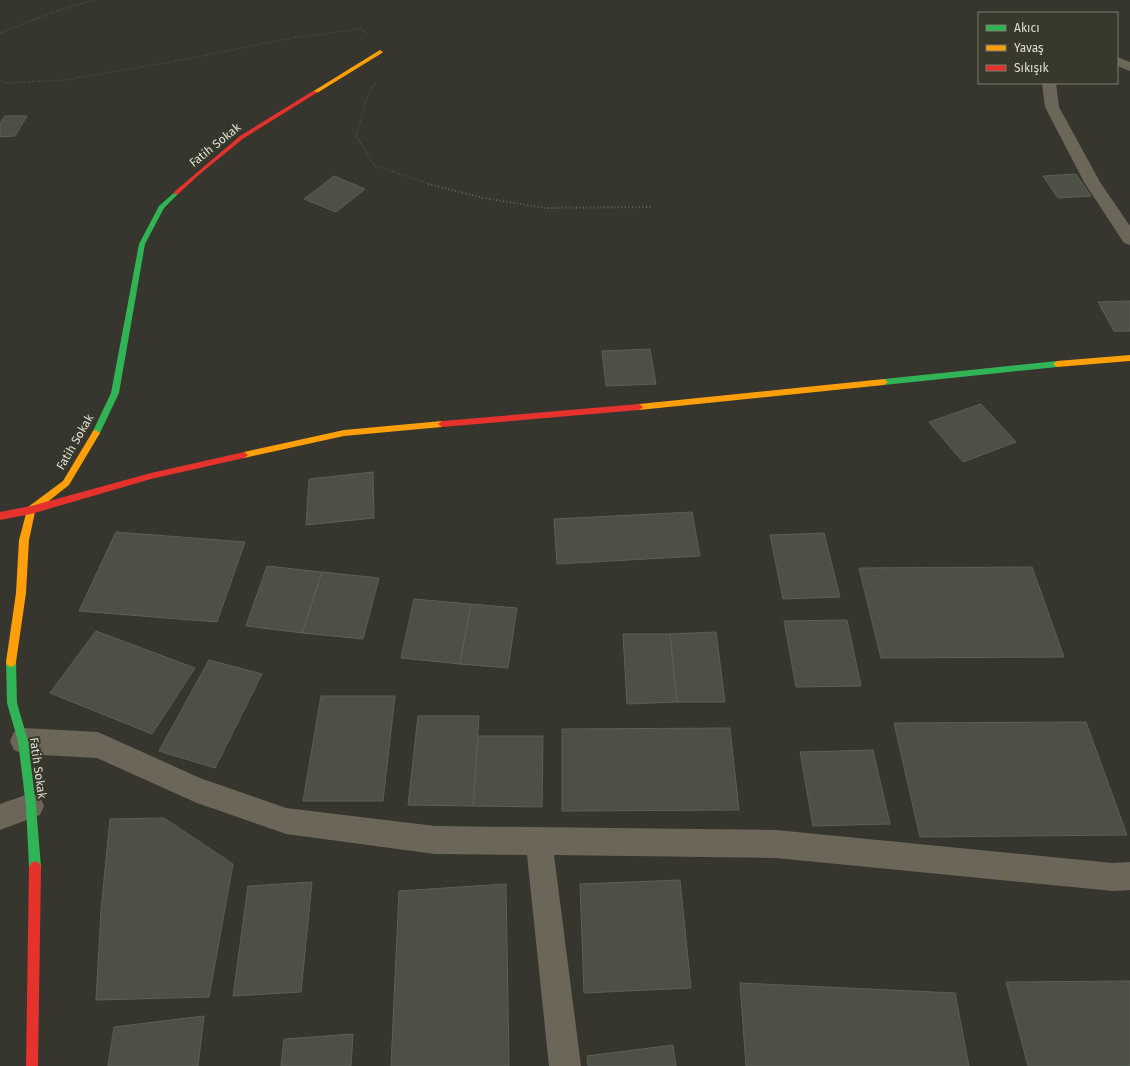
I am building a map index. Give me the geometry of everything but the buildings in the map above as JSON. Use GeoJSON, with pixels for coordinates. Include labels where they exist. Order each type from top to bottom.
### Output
{"type":"FeatureCollection","features":[{"type":"Feature","properties":{"kind":"street","name":"Fatih Sokak"},"geometry":{"type":"LineString","coordinates":[[32,1066],[35,855],[23,741],[12,703],[10,667],[21,593],[24,540],[31,510],[66,483],[92,442],[115,393],[142,244],[161,207],[199,172],[242,137],[380,52]]}},
{"type":"Feature","properties":{"kind":"street"},"geometry":{"type":"LineString","coordinates":[[1118,61],[1130,67]]}},
{"type":"Feature","properties":{"kind":"street"},"geometry":{"type":"LineString","coordinates":[[1048,84],[1052,107],[1092,182],[1130,239]]}},
{"type":"Feature","properties":{"kind":"street"},"geometry":{"type":"LineString","coordinates":[[0,516],[31,510],[151,476],[344,433],[717,400],[1073,362],[1130,358]]}},
{"type":"Feature","properties":{"kind":"street"},"geometry":{"type":"LineString","coordinates":[[23,741],[98,744],[197,790],[286,820],[435,840],[776,844],[1113,877],[1130,876]]}},
{"type":"Feature","properties":{"kind":"street"},"geometry":{"type":"LineString","coordinates":[[0,817],[31,806]]}},
{"type":"Feature","properties":{"kind":"street"},"geometry":{"type":"LineString","coordinates":[[540,842],[565,1066]]}},
{"type":"Feature","properties":{"kind":"path"},"geometry":{"type":"LineString","coordinates":[[0,33],[51,13],[93,0]]}},
{"type":"Feature","properties":{"kind":"path"},"geometry":{"type":"LineString","coordinates":[[0,81],[4,83],[66,80],[176,62],[292,38],[359,29],[375,35],[381,43],[380,52],[386,66],[367,96],[356,136],[374,164],[420,182],[483,198],[546,208],[653,207]]}},
{"type":"Feature","properties":{"kind":"traffic: fast"},"geometry":{"type":"LineString","coordinates":[[96,433],[115,393],[142,244],[161,207],[176,193]]}},
{"type":"Feature","properties":{"kind":"traffic: fast"},"geometry":{"type":"LineString","coordinates":[[884,382],[1057,364]]}},
{"type":"Feature","properties":{"kind":"traffic: fast"},"geometry":{"type":"LineString","coordinates":[[11,662],[12,703],[23,741],[31,806],[35,867]]}},
{"type":"Feature","properties":{"kind":"traffic: slow"},"geometry":{"type":"LineString","coordinates":[[315,92],[380,52]]}},
{"type":"Feature","properties":{"kind":"traffic: slow"},"geometry":{"type":"LineString","coordinates":[[1057,364],[1130,358]]}},
{"type":"Feature","properties":{"kind":"traffic: slow"},"geometry":{"type":"LineString","coordinates":[[639,407],[884,382]]}},
{"type":"Feature","properties":{"kind":"traffic: slow"},"geometry":{"type":"LineString","coordinates":[[244,455],[344,433],[442,424]]}},
{"type":"Feature","properties":{"kind":"traffic: slow"},"geometry":{"type":"LineString","coordinates":[[11,662],[21,593],[24,540],[31,510],[66,483],[96,433]]}},
{"type":"Feature","properties":{"kind":"traffic: jam"},"geometry":{"type":"LineString","coordinates":[[176,193],[242,137],[315,92]]}},
{"type":"Feature","properties":{"kind":"traffic: jam"},"geometry":{"type":"LineString","coordinates":[[442,424],[639,407]]}},
{"type":"Feature","properties":{"kind":"traffic: jam"},"geometry":{"type":"LineString","coordinates":[[0,516],[31,510],[151,476],[244,455]]}},
{"type":"Feature","properties":{"kind":"traffic: jam"},"geometry":{"type":"LineString","coordinates":[[32,1066],[35,867]]}}]}
